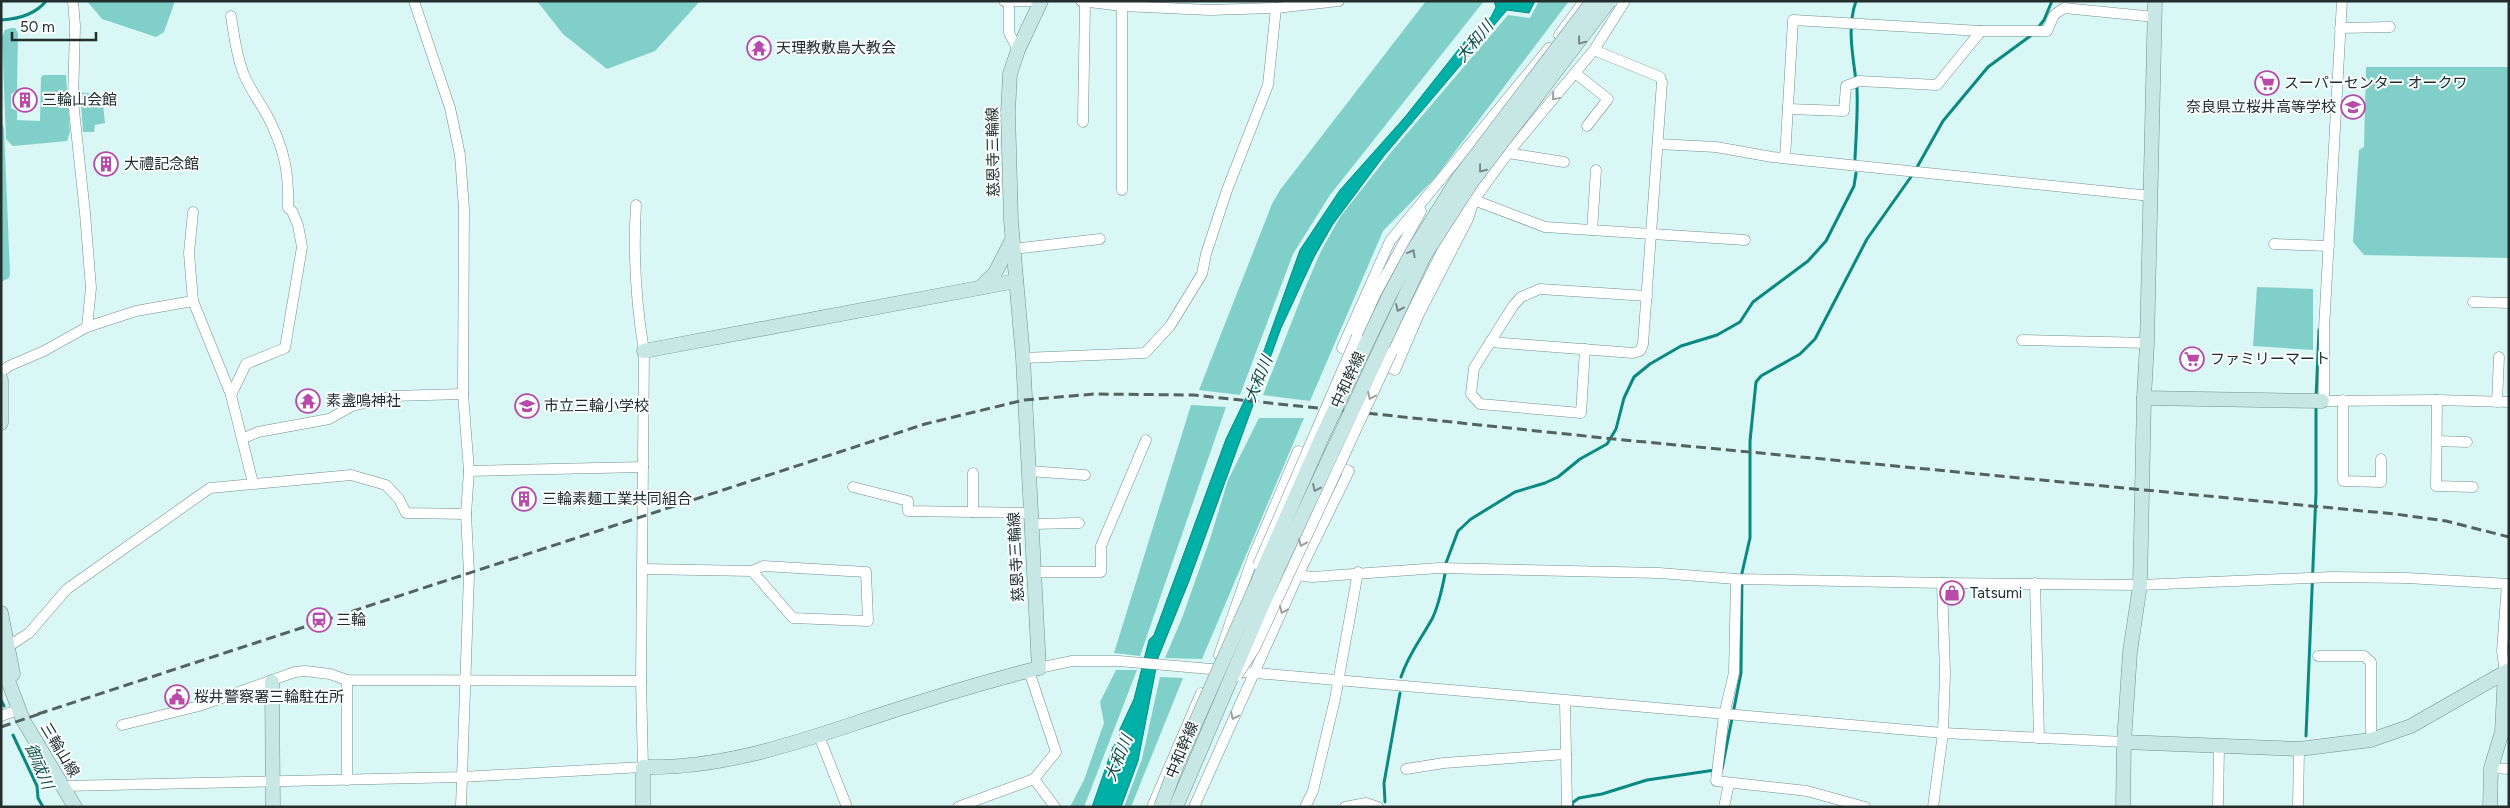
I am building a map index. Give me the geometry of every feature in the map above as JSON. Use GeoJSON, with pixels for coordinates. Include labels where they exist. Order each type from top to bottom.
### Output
{"type":"FeatureCollection","features":[{"type":"Feature","properties":{"kind":"main road","name":"慈恩寺三輪線"},"geometry":{"type":"LineString","coordinates":[[1034,669],[1034,572],[1023,358],[1013,244],[1008,112],[1010,74],[1018,50],[1040,1]]}},
{"type":"Feature","properties":{"kind":"main road","name":"中和幹線"},"geometry":{"type":"LineString","coordinates":[[1161,807],[1232,639],[1322,437],[1389,296],[1413,251],[1458,179],[1594,1]]}},
{"type":"Feature","properties":{"kind":"main road","name":"中和幹線"},"geometry":{"type":"LineString","coordinates":[[1176,807],[1278,568],[1424,256],[1471,183],[1610,1]]}},
{"type":"Feature","properties":{"kind":"main road"},"geometry":{"type":"LineString","coordinates":[[2123,807],[2124,742],[2130,652],[2140,585],[2144,398],[2148,343],[2155,1]]}},
{"type":"Feature","properties":{"kind":"main road"},"geometry":{"type":"LineString","coordinates":[[981,287],[995,273],[1013,244]]}},
{"type":"Feature","properties":{"kind":"main road"},"geometry":{"type":"LineString","coordinates":[[644,351],[1016,281]]}},
{"type":"Feature","properties":{"kind":"main road"},"geometry":{"type":"LineString","coordinates":[[1,380],[1,423]]}},
{"type":"Feature","properties":{"kind":"main road"},"geometry":{"type":"LineString","coordinates":[[2144,398],[2319,401]]}},
{"type":"Feature","properties":{"kind":"main road","name":"三輪山線"},"geometry":{"type":"LineString","coordinates":[[1,613],[4,649],[23,720],[64,786],[74,807]]}},
{"type":"Feature","properties":{"kind":"main road","name":"三輪山線"},"geometry":{"type":"LineString","coordinates":[[1,662],[20,709]]}},
{"type":"Feature","properties":{"kind":"main road"},"geometry":{"type":"LineString","coordinates":[[643,807],[643,767],[671,768],[727,759],[819,736],[894,711],[1034,669]]}},
{"type":"Feature","properties":{"kind":"main road"},"geometry":{"type":"LineString","coordinates":[[2124,742],[2299,749],[2336,746],[2371,740],[2411,726],[2507,672]]}},
{"type":"Feature","properties":{"kind":"main road"},"geometry":{"type":"LineString","coordinates":[[2490,807],[2492,768],[2502,732],[2507,672]]}},
{"type":"Feature","properties":{"kind":"main road"},"geometry":{"type":"LineString","coordinates":[[272,682],[273,807]]}},
{"type":"Feature","properties":{"kind":"street"},"geometry":{"type":"LineString","coordinates":[[73,1],[75,26],[73,101],[86,213],[91,288],[87,327]]}},
{"type":"Feature","properties":{"kind":"street"},"geometry":{"type":"LineString","coordinates":[[414,1],[450,108],[460,156],[464,209],[463,394],[469,470],[466,514],[469,574],[461,807]]}},
{"type":"Feature","properties":{"kind":"street"},"geometry":{"type":"LineString","coordinates":[[1004,1],[1040,1]]}},
{"type":"Feature","properties":{"kind":"street"},"geometry":{"type":"LineString","coordinates":[[1083,122],[1083,2],[1122,6],[1210,10],[1276,8],[1339,1]]}},
{"type":"Feature","properties":{"kind":"street"},"geometry":{"type":"LineString","coordinates":[[1474,200],[1468,220],[1418,316],[1395,370],[1342,348],[1390,241],[1548,49],[1584,1]]}},
{"type":"Feature","properties":{"kind":"street"},"geometry":{"type":"LineString","coordinates":[[1219,704],[1255,648],[1392,352],[1449,237],[1508,153],[1594,50],[1625,1]]}},
{"type":"Feature","properties":{"kind":"street"},"geometry":{"type":"LineString","coordinates":[[2342,1],[2324,246],[2324,328],[2319,401],[2437,400],[2509,402]]}},
{"type":"Feature","properties":{"kind":"street"},"geometry":{"type":"LineString","coordinates":[[1009,2],[1009,33],[1018,50]]}},
{"type":"Feature","properties":{"kind":"street"},"geometry":{"type":"LineString","coordinates":[[1122,6],[1122,190]]}},
{"type":"Feature","properties":{"kind":"street"},"geometry":{"type":"LineString","coordinates":[[1023,358],[1145,353],[1170,326],[1202,274],[1206,254],[1227,190],[1268,85],[1276,8]]}},
{"type":"Feature","properties":{"kind":"street"},"geometry":{"type":"LineString","coordinates":[[1785,158],[1793,20],[1980,31],[2047,31],[2054,15],[2064,8],[2155,17]]}},
{"type":"Feature","properties":{"kind":"street"},"geometry":{"type":"LineString","coordinates":[[231,16],[243,74],[269,120],[284,156],[288,177],[288,208],[292,211],[298,225],[302,247],[285,348],[246,364],[231,395]]}},
{"type":"Feature","properties":{"kind":"street"},"geometry":{"type":"LineString","coordinates":[[2340,28],[2390,27]]}},
{"type":"Feature","properties":{"kind":"street"},"geometry":{"type":"LineString","coordinates":[[1788,109],[1844,112],[1846,86],[1856,82],[1937,85],[1980,31]]}},
{"type":"Feature","properties":{"kind":"street"},"geometry":{"type":"LineString","coordinates":[[1490,342],[1633,353],[1640,351],[1643,344],[1662,82],[1660,78],[1594,50]]}},
{"type":"Feature","properties":{"kind":"street"},"geometry":{"type":"LineString","coordinates":[[1575,73],[1608,99],[1587,126]]}},
{"type":"Feature","properties":{"kind":"street"},"geometry":{"type":"LineString","coordinates":[[1658,144],[1716,148],[1785,158],[2151,196]]}},
{"type":"Feature","properties":{"kind":"street"},"geometry":{"type":"LineString","coordinates":[[1508,153],[1564,162]]}},
{"type":"Feature","properties":{"kind":"street"},"geometry":{"type":"LineString","coordinates":[[1592,230],[1596,170]]}},
{"type":"Feature","properties":{"kind":"street"},"geometry":{"type":"LineString","coordinates":[[1232,639],[1258,564],[1357,336],[1400,247],[1433,190]]}},
{"type":"Feature","properties":{"kind":"street"},"geometry":{"type":"LineString","coordinates":[[1474,200],[1545,227],[1745,240]]}},
{"type":"Feature","properties":{"kind":"street"},"geometry":{"type":"LineString","coordinates":[[64,786],[273,783],[461,777],[643,767],[641,681],[644,351],[640,324],[634,230],[636,205]]}},
{"type":"Feature","properties":{"kind":"street"},"geometry":{"type":"LineString","coordinates":[[193,212],[189,253],[193,301],[231,395],[244,438],[253,483]]}},
{"type":"Feature","properties":{"kind":"street"},"geometry":{"type":"LineString","coordinates":[[1013,244],[1100,239]]}},
{"type":"Feature","properties":{"kind":"street"},"geometry":{"type":"LineString","coordinates":[[2274,244],[2324,246]]}},
{"type":"Feature","properties":{"kind":"street"},"geometry":{"type":"LineString","coordinates":[[1586,349],[1581,413],[1480,404],[1471,394],[1474,368],[1513,306],[1529,292],[1540,289],[1647,296]]}},
{"type":"Feature","properties":{"kind":"street"},"geometry":{"type":"LineString","coordinates":[[1,372],[9,366],[44,351],[87,327],[136,311],[193,301]]}},
{"type":"Feature","properties":{"kind":"street"},"geometry":{"type":"LineString","coordinates":[[2473,302],[2509,303]]}},
{"type":"Feature","properties":{"kind":"street"},"geometry":{"type":"LineString","coordinates":[[2022,340],[2148,343]]}},
{"type":"Feature","properties":{"kind":"street"},"geometry":{"type":"LineString","coordinates":[[2497,402],[2499,357]]}},
{"type":"Feature","properties":{"kind":"street"},"geometry":{"type":"LineString","coordinates":[[244,438],[258,432],[329,419],[352,406],[393,396],[463,394]]}},
{"type":"Feature","properties":{"kind":"street"},"geometry":{"type":"LineString","coordinates":[[2343,400],[2343,481],[2381,482],[2381,459]]}},
{"type":"Feature","properties":{"kind":"street"},"geometry":{"type":"LineString","coordinates":[[2437,400],[2436,486],[2473,487]]}},
{"type":"Feature","properties":{"kind":"street"},"geometry":{"type":"LineString","coordinates":[[1034,572],[1101,572],[1101,546],[1146,440]]}},
{"type":"Feature","properties":{"kind":"street"},"geometry":{"type":"LineString","coordinates":[[2437,441],[2467,442]]}},
{"type":"Feature","properties":{"kind":"street"},"geometry":{"type":"LineString","coordinates":[[1152,807],[1169,763],[1213,669],[1253,557],[1298,451],[1349,471],[1298,575],[1194,807]]}},
{"type":"Feature","properties":{"kind":"street"},"geometry":{"type":"LineString","coordinates":[[469,470],[643,467]]}},
{"type":"Feature","properties":{"kind":"street"},"geometry":{"type":"LineString","coordinates":[[1028,471],[1086,475]]}},
{"type":"Feature","properties":{"kind":"street"},"geometry":{"type":"LineString","coordinates":[[973,473],[973,512]]}},
{"type":"Feature","properties":{"kind":"street"},"geometry":{"type":"LineString","coordinates":[[4,649],[29,633],[67,589],[210,488],[351,476],[386,485],[399,499],[406,513],[466,514]]}},
{"type":"Feature","properties":{"kind":"street"},"geometry":{"type":"LineString","coordinates":[[853,488],[908,501],[908,511],[973,512],[1079,523]]}},
{"type":"Feature","properties":{"kind":"street"},"geometry":{"type":"LineString","coordinates":[[1253,557],[1298,575],[1312,577],[1358,572],[1459,569],[1659,573],[1736,579],[1942,583],[2140,585],[2320,577],[2407,578],[2508,584],[2502,651],[2507,672]]}},
{"type":"Feature","properties":{"kind":"street"},"geometry":{"type":"LineString","coordinates":[[643,569],[752,571],[763,566],[866,572],[868,621],[793,618],[752,571]]}},
{"type":"Feature","properties":{"kind":"street"},"geometry":{"type":"LineString","coordinates":[[1305,807],[1313,791],[1339,680],[1358,572]]}},
{"type":"Feature","properties":{"kind":"street"},"geometry":{"type":"LineString","coordinates":[[1736,579],[1734,673],[1724,715],[1716,781],[1807,791],[1865,807]]}},
{"type":"Feature","properties":{"kind":"street"},"geometry":{"type":"LineString","coordinates":[[1933,807],[1943,733],[1945,673],[1942,583]]}},
{"type":"Feature","properties":{"kind":"street"},"geometry":{"type":"LineString","coordinates":[[2035,584],[2039,738]]}},
{"type":"Feature","properties":{"kind":"street"},"geometry":{"type":"LineString","coordinates":[[2318,656],[2364,656],[2371,662],[2371,740]]}},
{"type":"Feature","properties":{"kind":"street"},"geometry":{"type":"LineString","coordinates":[[958,807],[1034,779],[1056,752],[1034,669],[1072,661],[1119,661],[1254,672],[1943,733],[2124,742]]}},
{"type":"Feature","properties":{"kind":"street"},"geometry":{"type":"LineString","coordinates":[[122,725],[199,706],[304,671],[330,674],[347,680],[464,682],[641,681]]}},
{"type":"Feature","properties":{"kind":"street"},"geometry":{"type":"LineString","coordinates":[[347,680],[347,780]]}},
{"type":"Feature","properties":{"kind":"street"},"geometry":{"type":"LineString","coordinates":[[1565,701],[1567,807]]}},
{"type":"Feature","properties":{"kind":"street"},"geometry":{"type":"LineString","coordinates":[[1,716],[20,709]]}},
{"type":"Feature","properties":{"kind":"street"},"geometry":{"type":"LineString","coordinates":[[819,736],[846,807]]}},
{"type":"Feature","properties":{"kind":"street"},"geometry":{"type":"LineString","coordinates":[[2218,807],[2219,746]]}},
{"type":"Feature","properties":{"kind":"street"},"geometry":{"type":"LineString","coordinates":[[2298,807],[2299,749]]}},
{"type":"Feature","properties":{"kind":"street"},"geometry":{"type":"LineString","coordinates":[[1406,769],[1444,763],[1566,754]]}},
{"type":"Feature","properties":{"kind":"street"},"geometry":{"type":"LineString","coordinates":[[2492,768],[2509,769]]}},
{"type":"Feature","properties":{"kind":"street"},"geometry":{"type":"LineString","coordinates":[[1034,779],[1055,807]]}},
{"type":"Feature","properties":{"kind":"street"},"geometry":{"type":"LineString","coordinates":[[1724,807],[1729,783]]}},
{"type":"Feature","properties":{"kind":"street"},"geometry":{"type":"LineString","coordinates":[[1345,807],[1366,803],[1378,807]]}},
{"type":"Feature","properties":{"kind":"shaded area"},"geometry":{"type":"Polygon","coordinates":[[[87,1],[175,1],[164,32],[156,37],[102,19],[87,1]]]}},
{"type":"Feature","properties":{"kind":"shaded area"},"geometry":{"type":"Polygon","coordinates":[[[537,1],[700,1],[655,51],[607,69],[563,34],[537,1]]]}},
{"type":"Feature","properties":{"kind":"shaded area"},"geometry":{"type":"Polygon","coordinates":[[[1426,1],[1484,1],[1330,195],[1293,254],[1240,395],[1199,390],[1272,204],[1280,190],[1426,1]]]}},
{"type":"Feature","properties":{"kind":"shaded area"},"geometry":{"type":"Polygon","coordinates":[[[1539,1],[1569,1],[1435,178],[1383,231],[1310,401],[1263,395],[1321,251],[1340,217],[1392,151],[1508,15],[1530,18],[1539,1]]]}},
{"type":"Feature","properties":{"kind":"shaded area"},"geometry":{"type":"Polygon","coordinates":[[[15,28],[18,33],[17,90],[11,94],[11,108],[17,111],[17,120],[40,121],[41,78],[43,75],[66,75],[70,132],[67,141],[13,146],[6,139],[2,37],[5,30],[15,28]]]}},
{"type":"Feature","properties":{"kind":"shaded area"},"geometry":{"type":"Polygon","coordinates":[[[2366,67],[2509,67],[2509,258],[2364,255],[2353,242],[2359,150],[2364,147],[2366,67]]]}},
{"type":"Feature","properties":{"kind":"shaded area"},"geometry":{"type":"Polygon","coordinates":[[[80,92],[102,95],[105,123],[95,125],[94,132],[83,132],[80,92]]]}},
{"type":"Feature","properties":{"kind":"shaded area"},"geometry":{"type":"Polygon","coordinates":[[[1,120],[4,129],[10,274],[9,278],[1,282],[1,120]]]}},
{"type":"Feature","properties":{"kind":"shaded area"},"geometry":{"type":"Polygon","coordinates":[[[2257,287],[2313,289],[2313,350],[2253,346],[2257,287]]]}},
{"type":"Feature","properties":{"kind":"shaded area"},"geometry":{"type":"Polygon","coordinates":[[[1191,405],[1226,407],[1140,656],[1114,653],[1191,405]]]}},
{"type":"Feature","properties":{"kind":"shaded area"},"geometry":{"type":"Polygon","coordinates":[[[1259,418],[1304,418],[1202,659],[1165,658],[1182,618],[1210,539],[1228,480],[1259,418]]]}},
{"type":"Feature","properties":{"kind":"shaded area"},"geometry":{"type":"Polygon","coordinates":[[[1116,670],[1137,670],[1084,807],[1070,807],[1084,780],[1104,723],[1100,702],[1116,670]]]}},
{"type":"Feature","properties":{"kind":"shaded area"},"geometry":{"type":"Polygon","coordinates":[[[1160,677],[1183,678],[1131,807],[1124,807],[1142,759],[1160,677]]]}},
{"type":"Feature","properties":{"kind":"water","name":"大和川"},"geometry":{"type":"Polygon","coordinates":[[[1494,1],[1535,1],[1529,13],[1507,10],[1383,157],[1333,224],[1314,257],[1281,328],[1189,581],[1158,658],[1138,761],[1121,807],[1092,807],[1113,747],[1119,739],[1120,729],[1134,699],[1149,640],[1154,635],[1226,439],[1251,387],[1300,250],[1340,190],[1405,117],[1466,40],[1491,17],[1496,7],[1494,1]]]}},
{"type":"Feature","properties":{"kind":"waterway","name":"御祓川"},"geometry":{"type":"LineString","coordinates":[[1,20],[14,19],[31,13],[46,1]]}},
{"type":"Feature","properties":{"kind":"waterway"},"geometry":{"type":"LineString","coordinates":[[1855,159],[1857,89],[1851,34],[1856,1]]}},
{"type":"Feature","properties":{"kind":"waterway"},"geometry":{"type":"LineString","coordinates":[[2037,29],[2044,20],[2052,1]]}},
{"type":"Feature","properties":{"kind":"waterway"},"geometry":{"type":"LineString","coordinates":[[1916,169],[1943,121],[1988,67],[2033,34]]}},
{"type":"Feature","properties":{"kind":"waterway"},"geometry":{"type":"LineString","coordinates":[[1446,563],[1458,531],[1471,519],[1515,492],[1558,477],[1580,459],[1607,444],[1616,429],[1624,398],[1634,377],[1650,364],[1681,346],[1717,335],[1740,322],[1753,302],[1808,261],[1826,241],[1854,186],[1856,173]]}},
{"type":"Feature","properties":{"kind":"waterway"},"geometry":{"type":"LineString","coordinates":[[1573,807],[1572,803],[1579,798],[1602,794],[1647,780],[1722,769],[1741,673],[1742,573],[1750,538],[1750,441],[1756,382],[1761,376],[1800,354],[1815,339],[1867,239],[1913,174]]}},
{"type":"Feature","properties":{"kind":"waterway"},"geometry":{"type":"LineString","coordinates":[[2316,398],[2319,330]]}},
{"type":"Feature","properties":{"kind":"waterway"},"geometry":{"type":"LineString","coordinates":[[2306,736],[2316,493],[2316,405]]}},
{"type":"Feature","properties":{"kind":"waterway"},"geometry":{"type":"LineString","coordinates":[[1401,677],[1411,654],[1434,614],[1445,574]]}},
{"type":"Feature","properties":{"kind":"waterway"},"geometry":{"type":"LineString","coordinates":[[1385,802],[1384,783],[1400,693]]}},
{"type":"Feature","properties":{"kind":"waterway","name":"御祓川"},"geometry":{"type":"LineString","coordinates":[[1,700],[4,706]]}},
{"type":"Feature","properties":{"kind":"waterway","name":"御祓川"},"geometry":{"type":"LineString","coordinates":[[13,735],[37,786],[38,798],[43,807]]}},
{"type":"Feature","properties":{"kind":"railway"},"geometry":{"type":"LineString","coordinates":[[38,714],[925,424],[1024,400],[1094,394],[1193,395],[1614,439],[2395,514],[2446,521],[2509,537]]}},
{"type":"Feature","properties":{"kind":"railway"},"geometry":{"type":"LineString","coordinates":[[1,727],[45,712]]}},
{"type":"Feature","properties":{"kind":"place","name":"天理教敷島大教会"},"geometry":{"type":"Point","coordinates":[759,48]}},
{"type":"Feature","properties":{"kind":"place","name":"スーパーセンター オークワ"},"geometry":{"type":"Point","coordinates":[2267,83]}},
{"type":"Feature","properties":{"kind":"place","name":"三輪山会館"},"geometry":{"type":"Point","coordinates":[25,100]}},
{"type":"Feature","properties":{"kind":"place","name":"奈良県立桜井高等学校"},"geometry":{"type":"Point","coordinates":[2353,107]}},
{"type":"Feature","properties":{"kind":"place","name":"大禮記念館"},"geometry":{"type":"Point","coordinates":[106,164]}},
{"type":"Feature","properties":{"kind":"place","name":"ファミリーマート"},"geometry":{"type":"Point","coordinates":[2192,359]}},
{"type":"Feature","properties":{"kind":"place","name":"素盞鳴神社"},"geometry":{"type":"Point","coordinates":[308,401]}},
{"type":"Feature","properties":{"kind":"place","name":"市立三輪小学校"},"geometry":{"type":"Point","coordinates":[527,406]}},
{"type":"Feature","properties":{"kind":"place","name":"三輪素麺工業共同組合"},"geometry":{"type":"Point","coordinates":[524,499]}},
{"type":"Feature","properties":{"kind":"place","name":"Tatsumi"},"geometry":{"type":"Point","coordinates":[1952,593]}},
{"type":"Feature","properties":{"kind":"place","name":"三輪"},"geometry":{"type":"Point","coordinates":[319,620]}},
{"type":"Feature","properties":{"kind":"place","name":"桜井警察署三輪駐在所"},"geometry":{"type":"Point","coordinates":[177,697]}}]}
